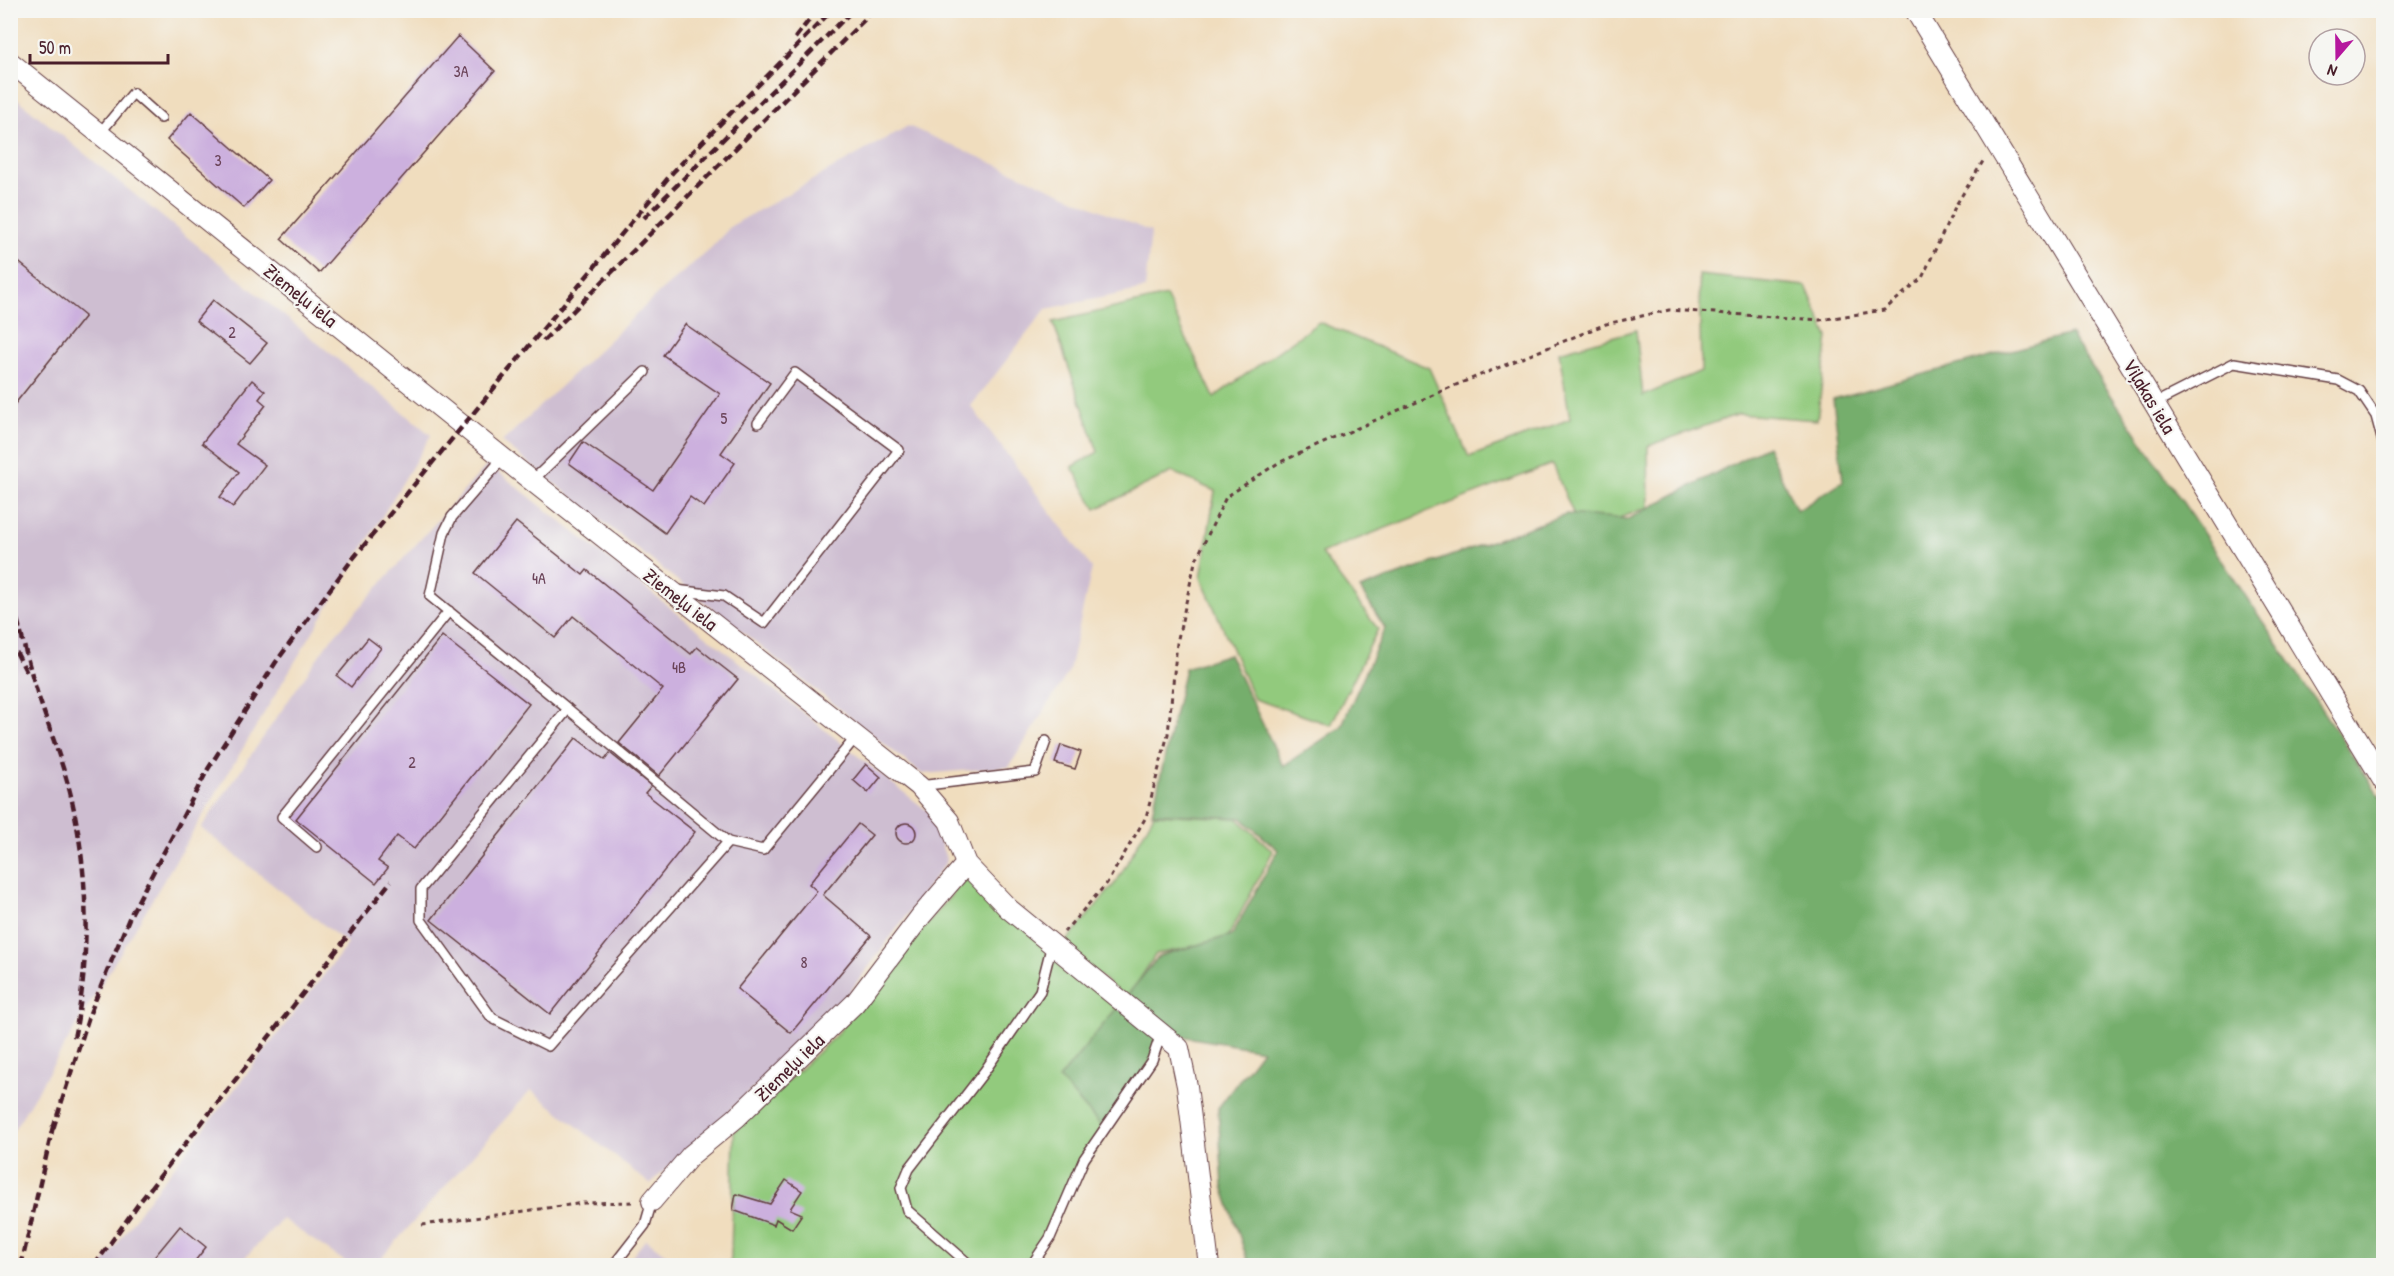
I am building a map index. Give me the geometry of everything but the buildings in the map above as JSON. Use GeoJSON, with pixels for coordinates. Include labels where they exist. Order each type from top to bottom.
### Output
{"type":"FeatureCollection","features":[{"type":"Feature","properties":{"kind":"street","name":"Viļakas iela"},"geometry":{"type":"LineString","coordinates":[[1915,10],[2384,782]]}},
{"type":"Feature","properties":{"kind":"street","name":"Ziemeļu iela"},"geometry":{"type":"LineString","coordinates":[[10,62],[503,458],[920,786],[949,821],[966,864],[921,916],[855,1003],[736,1118],[691,1155],[652,1201]]}},
{"type":"Feature","properties":{"kind":"street"},"geometry":{"type":"LineString","coordinates":[[966,864],[1009,909],[1179,1048],[1187,1086],[1209,1266]]}},
{"type":"Feature","properties":{"kind":"lane"},"geometry":{"type":"LineString","coordinates":[[100,133],[133,93],[161,118]]}},
{"type":"Feature","properties":{"kind":"lane"},"geometry":{"type":"LineString","coordinates":[[2155,404],[2234,363],[2338,380],[2359,391],[2376,416],[2384,446]]}},
{"type":"Feature","properties":{"kind":"lane"},"geometry":{"type":"LineString","coordinates":[[532,481],[645,372]]}},
{"type":"Feature","properties":{"kind":"lane"},"geometry":{"type":"LineString","coordinates":[[668,588],[724,596],[764,623],[899,450],[795,373],[758,423]]}},
{"type":"Feature","properties":{"kind":"lane"},"geometry":{"type":"LineString","coordinates":[[503,458],[452,517],[444,533],[430,596],[728,842],[763,850],[856,737]]}},
{"type":"Feature","properties":{"kind":"lane"},"geometry":{"type":"LineString","coordinates":[[318,847],[282,817],[448,611]]}},
{"type":"Feature","properties":{"kind":"lane"},"geometry":{"type":"LineString","coordinates":[[568,709],[422,890],[421,920],[492,1018],[548,1046],[728,842]]}},
{"type":"Feature","properties":{"kind":"lane"},"geometry":{"type":"LineString","coordinates":[[920,786],[1035,772],[1046,741]]}},
{"type":"Feature","properties":{"kind":"lane"},"geometry":{"type":"LineString","coordinates":[[971,1266],[907,1210],[901,1188],[909,1170],[984,1072],[1040,991],[1052,944]]}},
{"type":"Feature","properties":{"kind":"lane"},"geometry":{"type":"LineString","coordinates":[[1032,1266],[1050,1238],[1084,1159],[1152,1060],[1161,1034]]}},
{"type":"Feature","properties":{"kind":"lane"},"geometry":{"type":"LineString","coordinates":[[613,1266],[645,1225],[652,1201]]}},
{"type":"Feature","properties":{"kind":"path"},"geometry":{"type":"LineString","coordinates":[[1052,944],[1081,916],[1107,883],[1146,817],[1168,734],[1178,643],[1195,562],[1226,496],[1278,463],[1451,387],[1606,324],[1669,310],[1820,320],[1884,310],[1922,278],[1956,205],[1988,153],[1999,145]]}},
{"type":"Feature","properties":{"kind":"path"},"geometry":{"type":"LineString","coordinates":[[422,1225],[584,1203],[652,1201]]}},
{"type":"Feature","properties":{"kind":"shaded area"},"geometry":{"type":"Polygon","coordinates":[[[11,94],[431,435],[11,1135],[11,94]]]}},
{"type":"Feature","properties":{"kind":"shaded area"},"geometry":{"type":"Polygon","coordinates":[[[908,126],[1151,232],[1145,289],[1046,309],[971,406],[1092,568],[1069,671],[1009,767],[922,774],[502,442],[662,290],[710,249],[731,226],[908,126]]]}},
{"type":"Feature","properties":{"kind":"shaded area"},"geometry":{"type":"Polygon","coordinates":[[[488,464],[930,813],[947,861],[833,1015],[650,1184],[531,1090],[375,1265],[350,1265],[282,1219],[238,1265],[102,1266],[144,1205],[348,944],[201,828],[327,644],[488,464]]]}},
{"type":"Feature","properties":{"kind":"shaded area"},"geometry":{"type":"Polygon","coordinates":[[[646,1239],[680,1265],[625,1265],[646,1239]]]}},
{"type":"Feature","properties":{"kind":"green space"},"geometry":{"type":"Polygon","coordinates":[[[1699,275],[1806,286],[1828,337],[1817,420],[1739,414],[1648,446],[1649,507],[1581,532],[1552,464],[1321,553],[1378,629],[1331,725],[1254,699],[1201,578],[1215,491],[1172,472],[1096,509],[1072,467],[1098,452],[1053,322],[1166,296],[1214,397],[1319,322],[1429,368],[1469,457],[1570,419],[1559,352],[1636,330],[1643,396],[1701,371],[1699,275]]]}},
{"type":"Feature","properties":{"kind":"green space"},"geometry":{"type":"Polygon","coordinates":[[[2070,334],[2383,801],[2383,1265],[1249,1265],[1223,1186],[1218,1108],[1262,1050],[1169,1034],[1104,1129],[1059,1079],[1159,956],[1232,935],[1278,850],[1241,818],[1152,813],[1185,668],[1229,654],[1283,766],[1341,727],[1385,628],[1360,589],[1566,514],[1628,519],[1767,446],[1797,511],[1843,481],[1833,399],[2070,334]]]}},
{"type":"Feature","properties":{"kind":"green space"},"geometry":{"type":"Polygon","coordinates":[[[1154,814],[1237,818],[1273,851],[1226,941],[1156,954],[1127,999],[1063,945],[1117,881],[1154,814]]]}},
{"type":"Feature","properties":{"kind":"green space"},"geometry":{"type":"Polygon","coordinates":[[[966,877],[1159,1041],[1029,1265],[727,1266],[731,1259],[734,1132],[836,1035],[966,877]]]}},
{"type":"Feature","properties":{"kind":"railway"},"geometry":{"type":"LineString","coordinates":[[795,38],[817,10]]}},
{"type":"Feature","properties":{"kind":"railway"},"geometry":{"type":"LineString","coordinates":[[53,1129],[90,1013],[130,916],[208,769],[276,662],[351,561],[673,172],[832,10]]}},
{"type":"Feature","properties":{"kind":"railway"},"geometry":{"type":"LineString","coordinates":[[644,218],[853,10]]}},
{"type":"Feature","properties":{"kind":"railway"},"geometry":{"type":"LineString","coordinates":[[543,341],[874,10]]}},
{"type":"Feature","properties":{"kind":"railway"},"geometry":{"type":"LineString","coordinates":[[10,594],[37,692],[70,792],[81,853],[85,946],[74,1038]]}},
{"type":"Feature","properties":{"kind":"railway"},"geometry":{"type":"LineString","coordinates":[[10,640],[27,673]]}},
{"type":"Feature","properties":{"kind":"railway"},"geometry":{"type":"LineString","coordinates":[[94,1266],[139,1203],[391,881]]}},
{"type":"Feature","properties":{"kind":"railway"},"geometry":{"type":"LineString","coordinates":[[21,1266],[54,1122]]}}]}
